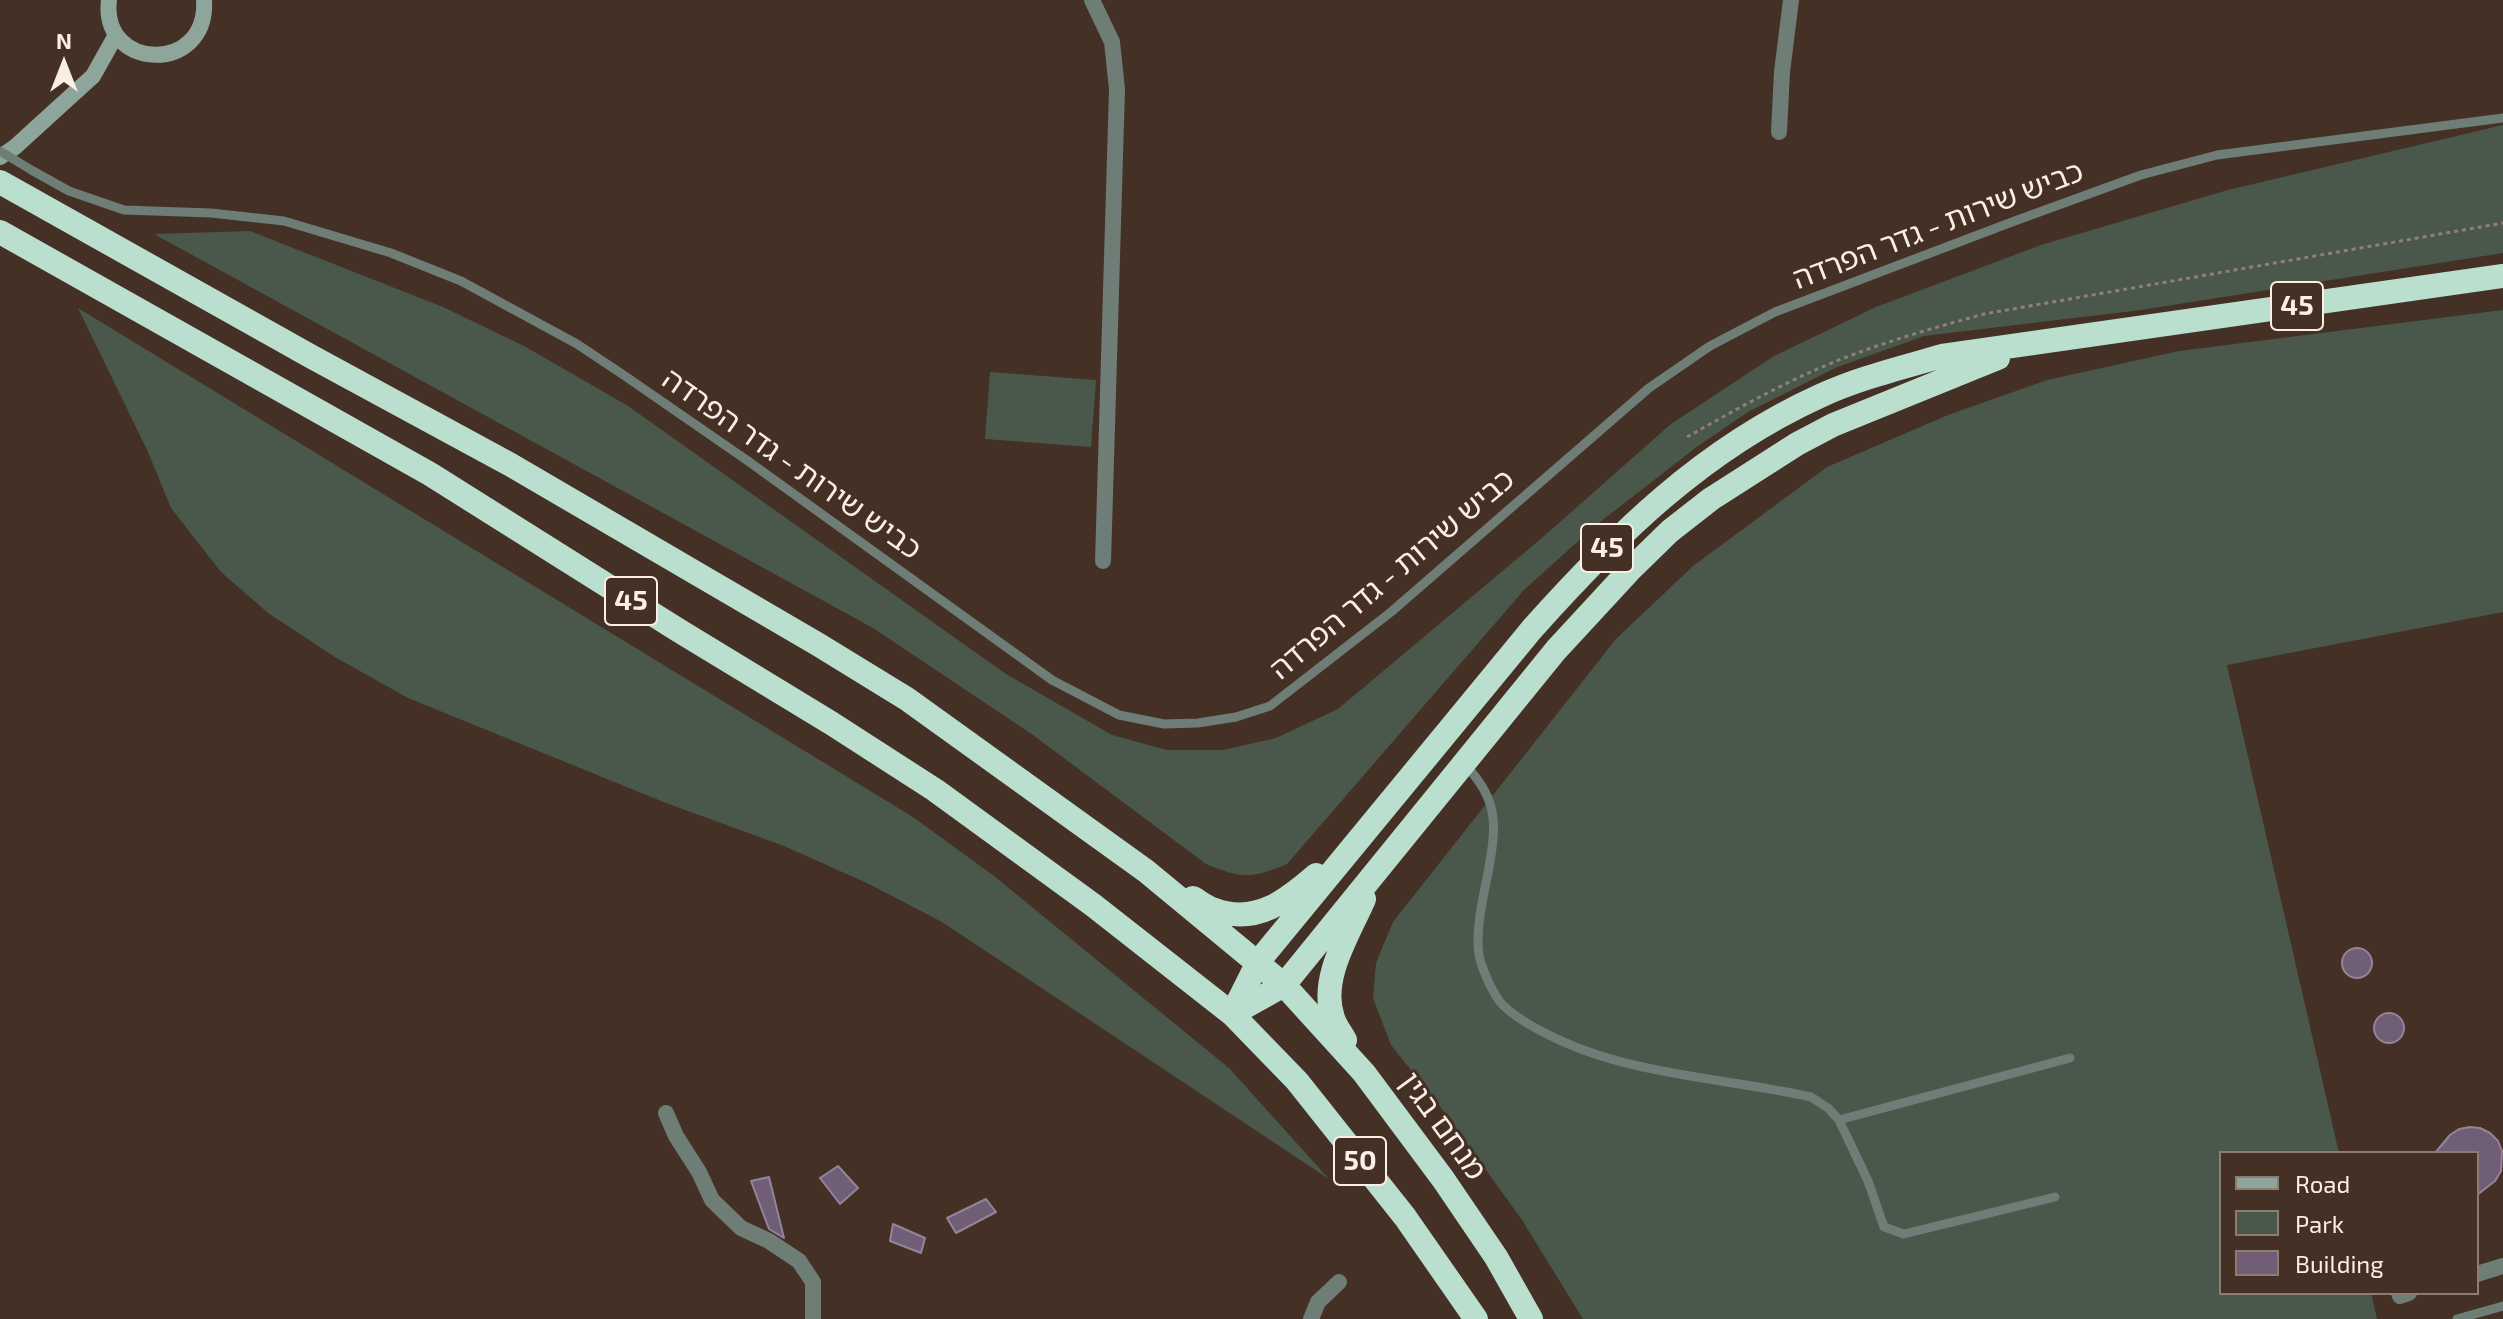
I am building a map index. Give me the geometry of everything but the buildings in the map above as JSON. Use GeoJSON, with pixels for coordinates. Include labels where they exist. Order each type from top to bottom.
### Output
{"type":"FeatureCollection","features":[{"type":"Feature","properties":{"kind":"highway","name":"45"},"geometry":{"type":"LineString","coordinates":[[0,182],[511,465],[907,699],[1146,871],[1284,985]]}},
{"type":"Feature","properties":{"kind":"highway","name":"45"},"geometry":{"type":"LineString","coordinates":[[0,232],[430,474],[831,723],[935,790],[1093,905],[1232,1014]]}},
{"type":"Feature","properties":{"kind":"highway","name":"45"},"geometry":{"type":"LineString","coordinates":[[1232,1014],[1258,962],[1532,629],[1649,507],[1739,442],[1820,396],[1873,375],[1942,356],[2503,276]]}},
{"type":"Feature","properties":{"kind":"highway","name":"45"},"geometry":{"type":"LineString","coordinates":[[1232,1014],[1284,985],[1556,650],[1670,531],[1745,476],[1833,425],[1991,359],[2090,336]]}},
{"type":"Feature","properties":{"kind":"highway"},"geometry":{"type":"LineString","coordinates":[[1146,871],[1215,910],[1254,913],[1270,909],[1287,899],[1364,834]]}},
{"type":"Feature","properties":{"kind":"highway"},"geometry":{"type":"LineString","coordinates":[[1364,1073],[1332,1017],[1329,991],[1339,954],[1379,868]]}},
{"type":"Feature","properties":{"kind":"highway","name":"מנחם בגין"},"geometry":{"type":"LineString","coordinates":[[1284,985],[1364,1073],[1443,1179],[1496,1257],[1531,1319]]}},
{"type":"Feature","properties":{"kind":"highway","name":"50"},"geometry":{"type":"LineString","coordinates":[[1232,1014],[1297,1081],[1405,1217],[1476,1319]]}},
{"type":"Feature","properties":{"kind":"street"},"geometry":{"type":"LineString","coordinates":[[109,0],[109,20],[116,35],[128,47],[143,54],[160,56],[176,52],[190,42],[200,29],[205,13],[204,0]]}},
{"type":"Feature","properties":{"kind":"street"},"geometry":{"type":"LineString","coordinates":[[1092,0],[1112,42],[1117,89],[1103,561]]}},
{"type":"Feature","properties":{"kind":"street"},"geometry":{"type":"LineString","coordinates":[[1779,132],[1782,72],[1791,0]]}},
{"type":"Feature","properties":{"kind":"street"},"geometry":{"type":"LineString","coordinates":[[0,154],[15,147],[93,76],[116,35]]}},
{"type":"Feature","properties":{"kind":"street"},"geometry":{"type":"LineString","coordinates":[[666,1113],[712,1200],[741,1228],[769,1241],[799,1261],[813,1282],[813,1319]]}},
{"type":"Feature","properties":{"kind":"street"},"geometry":{"type":"LineString","coordinates":[[2479,1273],[2503,1266]]}},
{"type":"Feature","properties":{"kind":"street"},"geometry":{"type":"LineString","coordinates":[[1311,1319],[1318,1302],[1339,1282]]}},
{"type":"Feature","properties":{"kind":"lane","name":"כביש שירות - גדר הפרדה"},"geometry":{"type":"LineString","coordinates":[[0,154],[69,191],[124,210],[211,213],[284,221],[391,253],[461,281],[577,344],[625,376],[1052,680],[1119,715],[1176,724],[1236,717],[1270,706],[1391,612],[1649,388],[1710,346],[1775,312],[2112,186],[2217,155],[2503,118]]}},
{"type":"Feature","properties":{"kind":"lane"},"geometry":{"type":"LineString","coordinates":[[1464,763],[1482,782],[1495,815],[1479,919],[1480,961],[1500,1001],[1526,1024],[1575,1049],[1642,1068],[1811,1097],[1839,1120],[1868,1181],[1884,1227],[1904,1234],[2055,1197]]}},
{"type":"Feature","properties":{"kind":"lane"},"geometry":{"type":"LineString","coordinates":[[1839,1120],[2070,1058]]}},
{"type":"Feature","properties":{"kind":"lane"},"geometry":{"type":"LineString","coordinates":[[2457,1319],[2503,1306]]}},
{"type":"Feature","properties":{"kind":"path"},"geometry":{"type":"LineString","coordinates":[[1687,437],[1747,403],[1814,371],[1878,346],[1971,318],[2503,223]]}},
{"type":"Feature","properties":{"kind":"green space"},"geometry":{"type":"Polygon","coordinates":[[[2503,125],[2503,253],[2141,310],[1924,336],[1835,368],[1748,412],[1698,446],[1595,526],[1524,590],[1287,864],[1255,875],[1238,875],[1206,864],[1033,735],[873,628],[154,234],[250,231],[443,307],[526,347],[628,406],[1006,674],[1112,735],[1167,750],[1223,750],[1276,738],[1338,709],[1543,537],[1671,424],[1774,356],[1876,307],[2041,245],[2228,190],[2503,125]]]}},
{"type":"Feature","properties":{"kind":"green space"},"geometry":{"type":"Polygon","coordinates":[[[78,308],[913,817],[994,876],[1229,1068],[1329,1179],[942,922],[869,884],[784,846],[666,803],[408,698],[335,657],[268,613],[221,572],[171,508],[148,452],[78,308]]]}},
{"type":"Feature","properties":{"kind":"green space"},"geometry":{"type":"Polygon","coordinates":[[[2503,310],[2503,612],[2227,665],[2339,1151],[2219,1151],[2219,1295],[2371,1295],[2377,1319],[1583,1319],[1522,1220],[1445,1113],[1391,1045],[1373,998],[1376,963],[1393,922],[1616,639],[1693,566],[1827,467],[1948,415],[2047,380],[2179,351],[2503,310]]]}},
{"type":"Feature","properties":{"kind":"green space"},"geometry":{"type":"Polygon","coordinates":[[[990,372],[1096,380],[1091,447],[985,439],[990,372]]]}}]}
